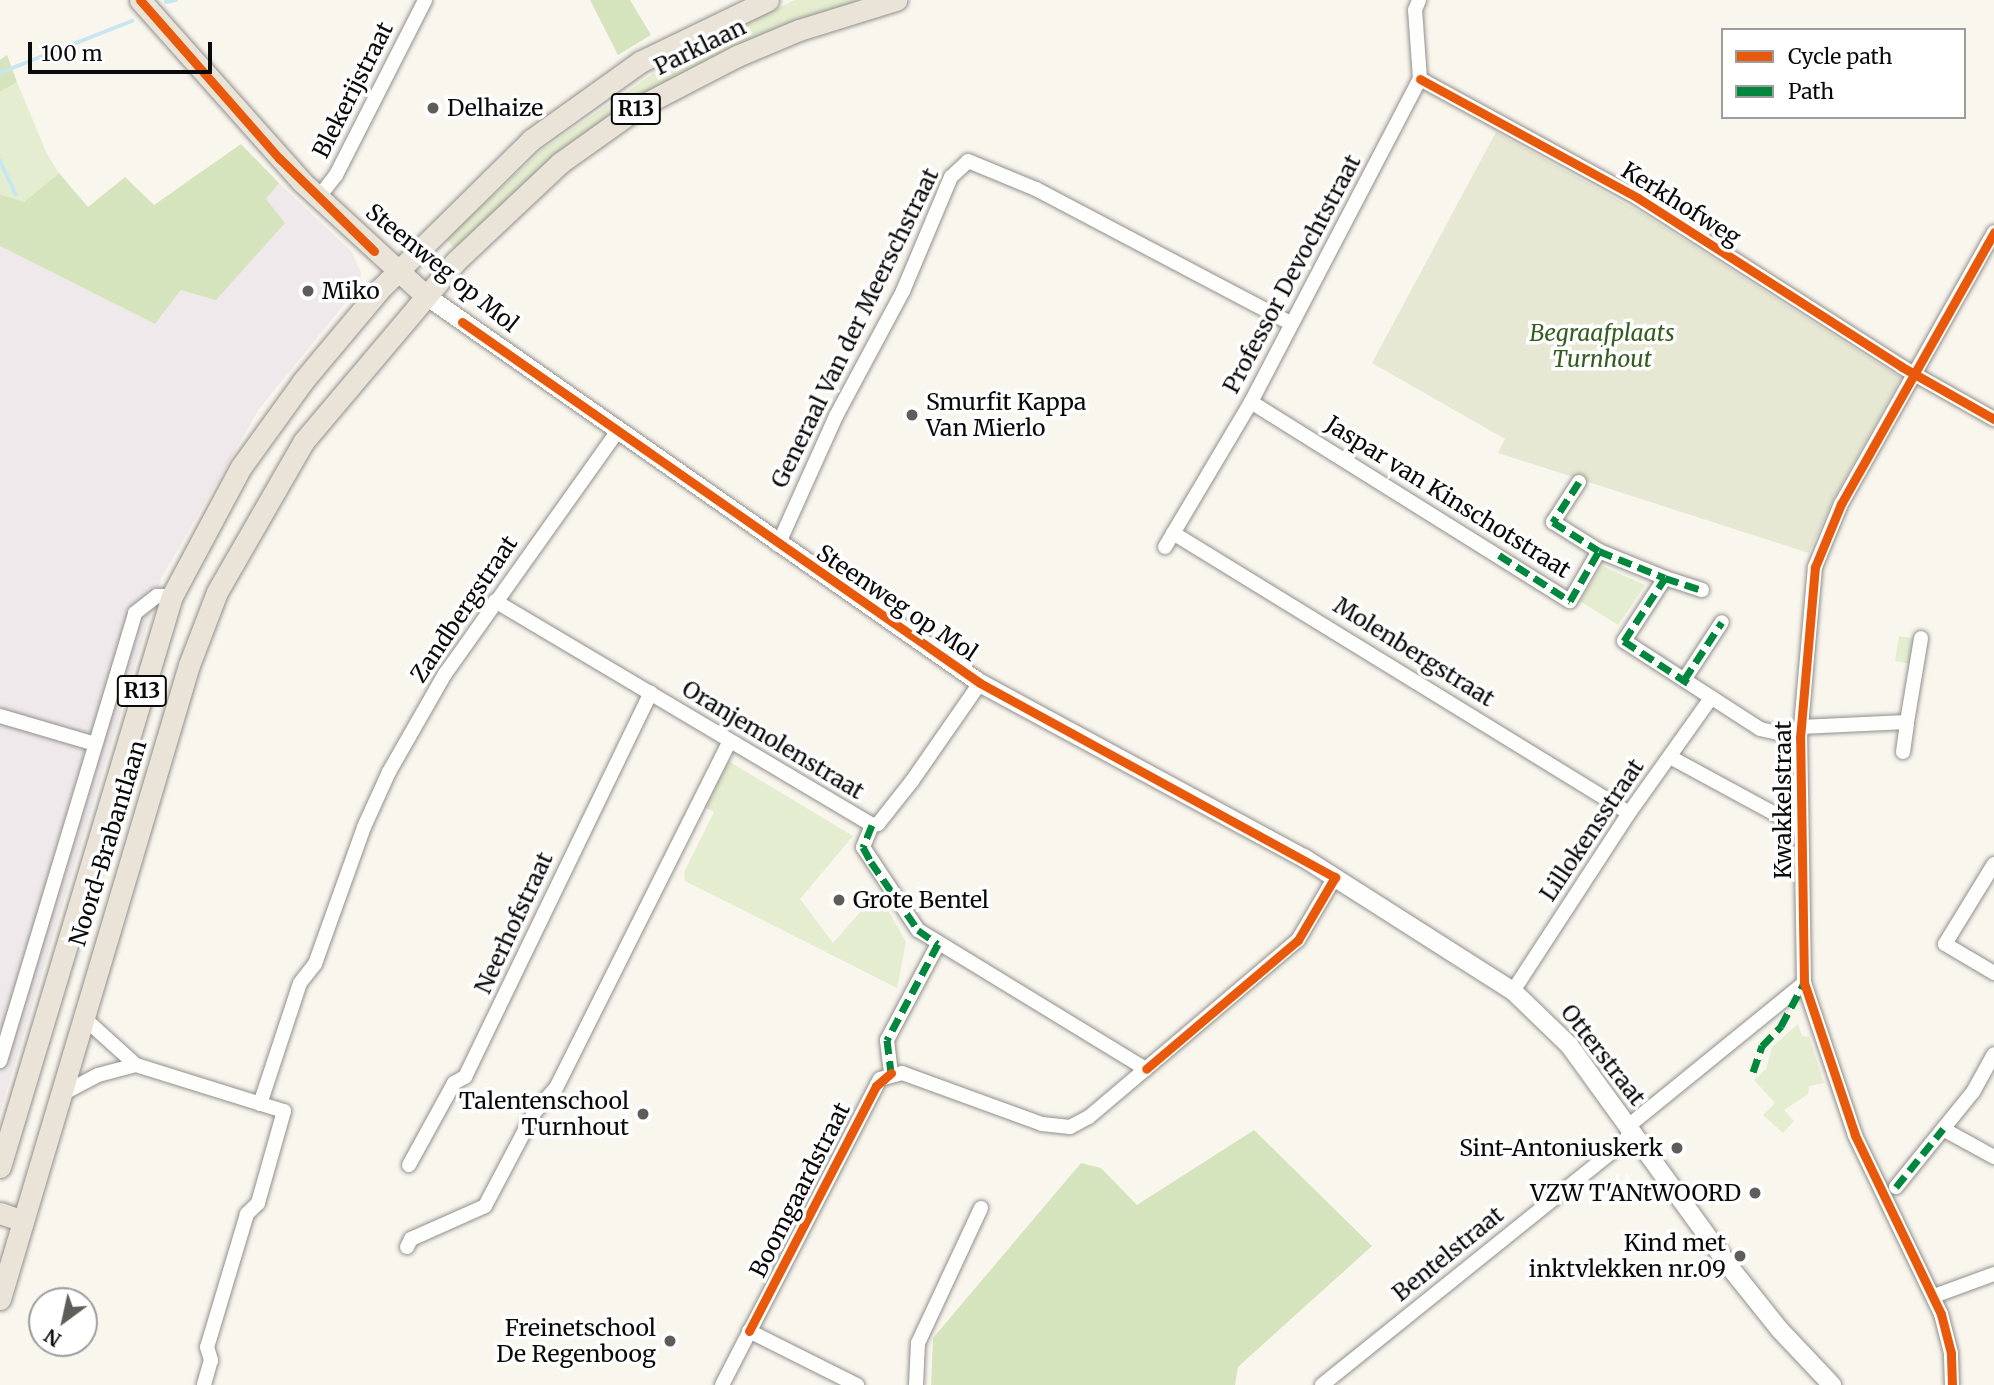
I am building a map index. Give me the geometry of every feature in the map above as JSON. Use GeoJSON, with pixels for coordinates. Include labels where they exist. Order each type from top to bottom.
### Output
{"type":"FeatureCollection","features":[{"type":"Feature","properties":{"kind":"main road","name":"Steenweg op Mol"},"geometry":{"type":"LineString","coordinates":[[140,0],[318,198],[425,295]]}},
{"type":"Feature","properties":{"kind":"main road","name":"Parklaan"},"geometry":{"type":"LineString","coordinates":[[397,271],[489,178],[583,99],[640,62],[768,0]]}},
{"type":"Feature","properties":{"kind":"main road","name":"Parklaan"},"geometry":{"type":"LineString","coordinates":[[425,295],[508,208],[560,163],[637,108],[799,30],[896,0]]}},
{"type":"Feature","properties":{"kind":"main road","name":"Noord-Brabantlaan"},"geometry":{"type":"LineString","coordinates":[[0,1167],[172,596],[241,467],[303,381],[397,271]]}},
{"type":"Feature","properties":{"kind":"main road","name":"Noord-Brabantlaan"},"geometry":{"type":"LineString","coordinates":[[0,1299],[189,665],[217,592],[304,441],[425,295]]}},
{"type":"Feature","properties":{"kind":"main road"},"geometry":{"type":"LineString","coordinates":[[0,1213],[23,1221]]}},
{"type":"Feature","properties":{"kind":"street","name":"Blekerijstraat"},"geometry":{"type":"LineString","coordinates":[[318,198],[336,175],[425,0]]}},
{"type":"Feature","properties":{"kind":"street"},"geometry":{"type":"LineString","coordinates":[[1414,3],[1420,79]]}},
{"type":"Feature","properties":{"kind":"street","name":"Professor Devochtstraat"},"geometry":{"type":"LineString","coordinates":[[1165,547],[1251,402],[1420,79]]}},
{"type":"Feature","properties":{"kind":"street","name":"Kerkhofweg"},"geometry":{"type":"LineString","coordinates":[[1420,79],[1638,198],[1916,374],[1994,419]]}},
{"type":"Feature","properties":{"kind":"street","name":"Generaal Van der Meerschstraat"},"geometry":{"type":"LineString","coordinates":[[778,545],[836,416],[903,291],[951,177],[968,161],[1036,189],[1292,324]]}},
{"type":"Feature","properties":{"kind":"street","name":"Kwakkelstraat"},"geometry":{"type":"LineString","coordinates":[[1952,1385],[1951,1353],[1934,1296],[1855,1135],[1804,983],[1800,732],[1815,567],[1841,504],[1994,232]]}},
{"type":"Feature","properties":{"kind":"street","name":"Steenweg op Mol"},"geometry":{"type":"LineString","coordinates":[[425,295],[778,545],[980,683],[1335,877]]}},
{"type":"Feature","properties":{"kind":"street","name":"Jaspar van Kinschotstraat"},"geometry":{"type":"LineString","coordinates":[[1251,402],[1570,601],[1599,551]]}},
{"type":"Feature","properties":{"kind":"street","name":"Zandbergstraat"},"geometry":{"type":"LineString","coordinates":[[260,1104],[300,982],[315,964],[366,822],[404,744],[495,601],[617,432]]}},
{"type":"Feature","properties":{"kind":"street","name":"Jaspar van Kinschotstraat"},"geometry":{"type":"LineString","coordinates":[[1578,481],[1553,522],[1599,551],[1702,590]]}},
{"type":"Feature","properties":{"kind":"street","name":"Molenbergstraat"},"geometry":{"type":"LineString","coordinates":[[1173,533],[1629,813]]}},
{"type":"Feature","properties":{"kind":"street"},"geometry":{"type":"LineString","coordinates":[[1665,578],[1624,641],[1760,729],[1800,732],[1907,722]]}},
{"type":"Feature","properties":{"kind":"street","name":"Noord-Brabantlaan"},"geometry":{"type":"LineString","coordinates":[[0,1061],[3,1043],[92,743],[135,613],[157,596],[172,596]]}},
{"type":"Feature","properties":{"kind":"street","name":"Oranjemolenstraat"},"geometry":{"type":"LineString","coordinates":[[495,601],[872,825],[878,824],[912,782],[980,683]]}},
{"type":"Feature","properties":{"kind":"street"},"geometry":{"type":"LineString","coordinates":[[1686,681],[1722,622]]}},
{"type":"Feature","properties":{"kind":"street"},"geometry":{"type":"LineString","coordinates":[[1903,752],[1921,638]]}},
{"type":"Feature","properties":{"kind":"street","name":"Neerhofstraat"},"geometry":{"type":"LineString","coordinates":[[409,1165],[454,1083],[465,1077],[651,693]]}},
{"type":"Feature","properties":{"kind":"street","name":"Lillokensstraat"},"geometry":{"type":"LineString","coordinates":[[1513,991],[1629,813],[1711,698]]}},
{"type":"Feature","properties":{"kind":"street"},"geometry":{"type":"LineString","coordinates":[[0,716],[92,743]]}},
{"type":"Feature","properties":{"kind":"street"},"geometry":{"type":"LineString","coordinates":[[407,1248],[411,1239],[485,1206],[534,1113],[556,1088],[730,741]]}},
{"type":"Feature","properties":{"kind":"street"},"geometry":{"type":"LineString","coordinates":[[1670,757],[1801,828]]}},
{"type":"Feature","properties":{"kind":"street"},"geometry":{"type":"LineString","coordinates":[[872,825],[863,848],[918,930],[1146,1069]]}},
{"type":"Feature","properties":{"kind":"street"},"geometry":{"type":"LineString","coordinates":[[1994,864],[1945,944],[1994,973]]}},
{"type":"Feature","properties":{"kind":"street"},"geometry":{"type":"LineString","coordinates":[[938,944],[887,1040],[891,1073],[1055,1128],[1070,1127],[1089,1117],[1298,940],[1335,877]]}},
{"type":"Feature","properties":{"kind":"street","name":"Otterstraat"},"geometry":{"type":"LineString","coordinates":[[1335,877],[1513,991],[1569,1045],[1780,1330],[1832,1385]]}},
{"type":"Feature","properties":{"kind":"street","name":"Bentelstraat"},"geometry":{"type":"LineString","coordinates":[[1322,1385],[1626,1141],[1632,1123],[1804,983]]}},
{"type":"Feature","properties":{"kind":"street"},"geometry":{"type":"LineString","coordinates":[[83,1018],[136,1065],[284,1111],[258,1203],[247,1214],[207,1347],[211,1360],[204,1385]]}},
{"type":"Feature","properties":{"kind":"street"},"geometry":{"type":"LineString","coordinates":[[1896,1187],[1973,1093],[1994,1054]]}},
{"type":"Feature","properties":{"kind":"street"},"geometry":{"type":"LineString","coordinates":[[60,1095],[98,1075],[136,1065]]}},
{"type":"Feature","properties":{"kind":"street","name":"Boomgaardstraat"},"geometry":{"type":"LineString","coordinates":[[722,1385],[872,1093],[891,1073]]}},
{"type":"Feature","properties":{"kind":"street"},"geometry":{"type":"LineString","coordinates":[[1943,1129],[1994,1157]]}},
{"type":"Feature","properties":{"kind":"street"},"geometry":{"type":"LineString","coordinates":[[916,1385],[918,1343],[981,1208]]}},
{"type":"Feature","properties":{"kind":"street"},"geometry":{"type":"LineString","coordinates":[[1934,1296],[1994,1274]]}},
{"type":"Feature","properties":{"kind":"street"},"geometry":{"type":"LineString","coordinates":[[749,1331],[857,1385]]}},
{"type":"Feature","properties":{"kind":"shaded area"},"geometry":{"type":"Polygon","coordinates":[[[279,183],[352,252],[361,273],[360,285],[259,409],[161,579],[0,1113],[0,246],[155,324],[181,290],[285,223],[265,199],[279,183]]]}},
{"type":"Feature","properties":{"kind":"green space"},"geometry":{"type":"Polygon","coordinates":[[[590,0],[630,0],[651,35],[618,55],[590,0]]]}},
{"type":"Feature","properties":{"kind":"green space"},"geometry":{"type":"Polygon","coordinates":[[[795,0],[861,0],[651,92],[455,249],[446,239],[542,150],[657,71],[663,60],[795,0]]]}},
{"type":"Feature","properties":{"kind":"green space"},"geometry":{"type":"Polygon","coordinates":[[[7,55],[17,82],[0,92],[0,60],[7,55]]]}},
{"type":"Feature","properties":{"kind":"green space"},"geometry":{"type":"Polygon","coordinates":[[[17,82],[47,154],[59,173],[24,202],[0,194],[0,92],[17,82]]]}},
{"type":"Feature","properties":{"kind":"green space","name":"Begraafplaats Turnhout"},"geometry":{"type":"Polygon","coordinates":[[[1496,132],[1642,213],[1901,378],[1833,500],[1809,553],[1498,453],[1505,439],[1372,363],[1496,132]]]}},
{"type":"Feature","properties":{"kind":"green space"},"geometry":{"type":"Polygon","coordinates":[[[241,144],[279,183],[266,199],[285,223],[216,300],[181,290],[155,324],[0,246],[0,194],[24,202],[59,173],[88,207],[125,177],[154,205],[241,144]]]}},
{"type":"Feature","properties":{"kind":"green space"},"geometry":{"type":"Polygon","coordinates":[[[1602,566],[1645,585],[1618,625],[1580,601],[1602,566]]]}},
{"type":"Feature","properties":{"kind":"green space"},"geometry":{"type":"Polygon","coordinates":[[[1899,636],[1916,639],[1911,664],[1895,661],[1899,636]]]}},
{"type":"Feature","properties":{"kind":"green space"},"geometry":{"type":"Polygon","coordinates":[[[725,759],[853,836],[800,899],[833,943],[871,900],[880,896],[906,942],[897,988],[685,881],[684,872],[714,812],[699,804],[725,759]]]}},
{"type":"Feature","properties":{"kind":"green space"},"geometry":{"type":"Polygon","coordinates":[[[1798,1024],[1802,1036],[1809,1037],[1824,1083],[1809,1086],[1808,1094],[1784,1110],[1794,1121],[1783,1133],[1763,1115],[1775,1103],[1754,1080],[1766,1069],[1772,1047],[1798,1024]]]}},
{"type":"Feature","properties":{"kind":"green space"},"geometry":{"type":"Polygon","coordinates":[[[1254,1130],[1372,1246],[1238,1367],[1235,1385],[931,1385],[933,1338],[1081,1163],[1101,1168],[1137,1205],[1254,1130]]]}},
{"type":"Feature","properties":{"kind":"waterway"},"geometry":{"type":"LineString","coordinates":[[166,2],[176,0]]}},
{"type":"Feature","properties":{"kind":"waterway"},"geometry":{"type":"LineString","coordinates":[[0,73],[132,21]]}},
{"type":"Feature","properties":{"kind":"waterway"},"geometry":{"type":"LineString","coordinates":[[0,160],[16,194]]}},
{"type":"Feature","properties":{"kind":"marked path"},"geometry":{"type":"LineString","coordinates":[[1579,482],[1553,522],[1599,551]]}},
{"type":"Feature","properties":{"kind":"marked path"},"geometry":{"type":"LineString","coordinates":[[1499,555],[1570,601],[1599,551],[1665,578]]}},
{"type":"Feature","properties":{"kind":"marked path"},"geometry":{"type":"LineString","coordinates":[[1688,683],[1624,641],[1665,578],[1702,590]]}},
{"type":"Feature","properties":{"kind":"marked path"},"geometry":{"type":"LineString","coordinates":[[1684,680],[1722,622]]}},
{"type":"Feature","properties":{"kind":"marked path"},"geometry":{"type":"LineString","coordinates":[[872,825],[863,847],[871,862],[918,930],[938,944],[887,1040],[891,1073]]}},
{"type":"Feature","properties":{"kind":"marked path"},"geometry":{"type":"LineString","coordinates":[[1753,1072],[1762,1046],[1781,1026],[1804,983]]}},
{"type":"Feature","properties":{"kind":"marked path"},"geometry":{"type":"LineString","coordinates":[[1896,1187],[1943,1129]]}},
{"type":"Feature","properties":{"kind":"cycle path"},"geometry":{"type":"LineString","coordinates":[[140,0],[279,158],[374,251]]}},
{"type":"Feature","properties":{"kind":"cycle path"},"geometry":{"type":"LineString","coordinates":[[1420,79],[1638,198],[1902,367],[1994,419]]}},
{"type":"Feature","properties":{"kind":"cycle path"},"geometry":{"type":"LineString","coordinates":[[1952,1385],[1951,1353],[1941,1314],[1855,1135],[1804,983],[1800,738],[1815,567],[1841,504],[1994,232]]}},
{"type":"Feature","properties":{"kind":"cycle path"},"geometry":{"type":"LineString","coordinates":[[462,322],[980,683],[1335,877],[1298,940],[1146,1069]]}},
{"type":"Feature","properties":{"kind":"cycle path"},"geometry":{"type":"LineString","coordinates":[[749,1331],[876,1086],[891,1073]]}},
{"type":"Feature","properties":{"kind":"place","name":"Delhaize"},"geometry":{"type":"Point","coordinates":[433,108]}},
{"type":"Feature","properties":{"kind":"place","name":"Miko"},"geometry":{"type":"Point","coordinates":[308,291]}},
{"type":"Feature","properties":{"kind":"place","name":"Smurfit Kappa Van Mierlo"},"geometry":{"type":"Point","coordinates":[912,415]}},
{"type":"Feature","properties":{"kind":"place","name":"Grote Bentel"},"geometry":{"type":"Point","coordinates":[839,900]}},
{"type":"Feature","properties":{"kind":"place","name":"Talentenschool Turnhout"},"geometry":{"type":"Point","coordinates":[643,1114]}},
{"type":"Feature","properties":{"kind":"place","name":"Sint-Antoniuskerk"},"geometry":{"type":"Point","coordinates":[1677,1148]}},
{"type":"Feature","properties":{"kind":"place","name":"VZW T'ANtWOORD"},"geometry":{"type":"Point","coordinates":[1755,1193]}},
{"type":"Feature","properties":{"kind":"place","name":"Kind met inktvlekken nr.09"},"geometry":{"type":"Point","coordinates":[1740,1256]}},
{"type":"Feature","properties":{"kind":"place","name":"Freinetschool De Regenboog"},"geometry":{"type":"Point","coordinates":[670,1341]}}]}
